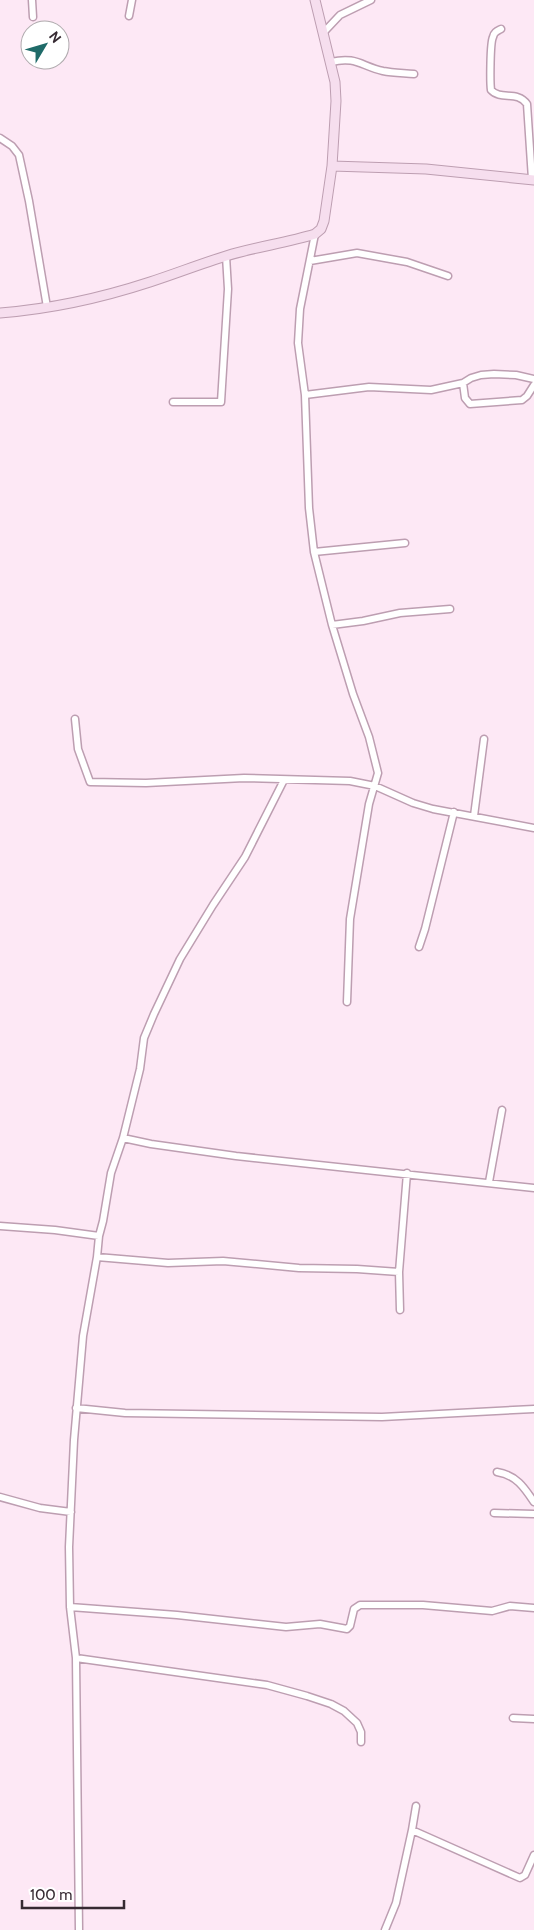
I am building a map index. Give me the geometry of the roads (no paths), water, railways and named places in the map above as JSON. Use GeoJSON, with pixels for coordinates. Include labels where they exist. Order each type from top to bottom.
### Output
{"type":"FeatureCollection","features":[{"type":"Feature","properties":{"kind":"street"},"geometry":{"type":"LineString","coordinates":[[32,0],[33,16]]}},
{"type":"Feature","properties":{"kind":"street"},"geometry":{"type":"LineString","coordinates":[[128,16],[132,0]]}},
{"type":"Feature","properties":{"kind":"street"},"geometry":{"type":"LineString","coordinates":[[0,313],[47,307],[107,295],[226,256],[264,245],[315,234],[322,229],[332,166],[336,101],[330,62],[315,0]]}},
{"type":"Feature","properties":{"kind":"street"},"geometry":{"type":"LineString","coordinates":[[323,33],[340,15],[371,0]]}},
{"type":"Feature","properties":{"kind":"street"},"geometry":{"type":"LineString","coordinates":[[332,166],[426,169],[533,180],[527,104],[524,99],[517,96],[498,96],[491,90],[491,45],[493,36],[501,29]]}},
{"type":"Feature","properties":{"kind":"street"},"geometry":{"type":"LineString","coordinates":[[330,62],[343,59],[351,60],[383,71],[414,74]]}},
{"type":"Feature","properties":{"kind":"street"},"geometry":{"type":"LineString","coordinates":[[0,138],[12,146],[19,154],[30,201],[47,307]]}},
{"type":"Feature","properties":{"kind":"street"},"geometry":{"type":"LineString","coordinates":[[315,234],[300,309],[298,343],[304,395],[309,508],[314,552],[332,625],[369,737],[378,774],[363,832],[350,919],[346,1002]]}},
{"type":"Feature","properties":{"kind":"street"},"geometry":{"type":"LineString","coordinates":[[310,261],[357,254],[407,262],[448,276]]}},
{"type":"Feature","properties":{"kind":"street"},"geometry":{"type":"LineString","coordinates":[[173,402],[221,402],[228,289],[226,256]]}},
{"type":"Feature","properties":{"kind":"street"},"geometry":{"type":"LineString","coordinates":[[304,395],[369,387],[431,390],[462,383],[470,378],[494,374],[534,378]]}},
{"type":"Feature","properties":{"kind":"street"},"geometry":{"type":"LineString","coordinates":[[462,383],[465,398],[470,404],[522,400],[534,385]]}},
{"type":"Feature","properties":{"kind":"street"},"geometry":{"type":"LineString","coordinates":[[314,552],[405,543]]}},
{"type":"Feature","properties":{"kind":"street"},"geometry":{"type":"LineString","coordinates":[[332,625],[400,613],[450,609]]}},
{"type":"Feature","properties":{"kind":"street"},"geometry":{"type":"LineString","coordinates":[[75,719],[78,749],[90,782],[146,783],[244,778],[350,781],[375,786],[414,803],[534,828]]}},
{"type":"Feature","properties":{"kind":"street"},"geometry":{"type":"LineString","coordinates":[[474,816],[484,739]]}},
{"type":"Feature","properties":{"kind":"street"},"geometry":{"type":"LineString","coordinates":[[80,1930],[76,1658],[68,1575],[76,1408],[83,1336],[99,1236],[111,1173],[123,1138],[140,1069],[144,1038],[180,959],[245,857],[284,780]]}},
{"type":"Feature","properties":{"kind":"street"},"geometry":{"type":"LineString","coordinates":[[419,948],[454,812]]}},
{"type":"Feature","properties":{"kind":"street"},"geometry":{"type":"LineString","coordinates":[[489,1182],[502,1110]]}},
{"type":"Feature","properties":{"kind":"street"},"geometry":{"type":"LineString","coordinates":[[123,1138],[151,1144],[236,1156],[534,1188]]}},
{"type":"Feature","properties":{"kind":"street"},"geometry":{"type":"LineString","coordinates":[[400,1310],[399,1272],[406,1173]]}},
{"type":"Feature","properties":{"kind":"street"},"geometry":{"type":"LineString","coordinates":[[0,1226],[55,1230],[99,1236]]}},
{"type":"Feature","properties":{"kind":"street"},"geometry":{"type":"LineString","coordinates":[[97,1256],[168,1263],[223,1262],[298,1268],[399,1272]]}},
{"type":"Feature","properties":{"kind":"street"},"geometry":{"type":"LineString","coordinates":[[76,1408],[125,1413],[382,1417],[534,1409]]}},
{"type":"Feature","properties":{"kind":"street"},"geometry":{"type":"LineString","coordinates":[[497,1472],[512,1476],[520,1481],[534,1502]]}},
{"type":"Feature","properties":{"kind":"street"},"geometry":{"type":"LineString","coordinates":[[0,1497],[40,1508],[71,1512]]}},
{"type":"Feature","properties":{"kind":"street"},"geometry":{"type":"LineString","coordinates":[[494,1513],[534,1514]]}},
{"type":"Feature","properties":{"kind":"street"},"geometry":{"type":"LineString","coordinates":[[70,1607],[177,1615],[286,1627],[320,1624],[347,1629],[350,1626],[354,1608],[360,1605],[423,1605],[492,1612],[510,1606],[534,1608]]}},
{"type":"Feature","properties":{"kind":"street"},"geometry":{"type":"LineString","coordinates":[[76,1658],[267,1685],[307,1696],[331,1704],[344,1711],[357,1723],[361,1732],[361,1742]]}},
{"type":"Feature","properties":{"kind":"street"},"geometry":{"type":"LineString","coordinates":[[513,1718],[534,1719]]}},
{"type":"Feature","properties":{"kind":"street"},"geometry":{"type":"LineString","coordinates":[[385,1930],[396,1903],[416,1806]]}},
{"type":"Feature","properties":{"kind":"street"},"geometry":{"type":"LineString","coordinates":[[412,1830],[520,1878],[525,1876],[534,1855]]}}]}
